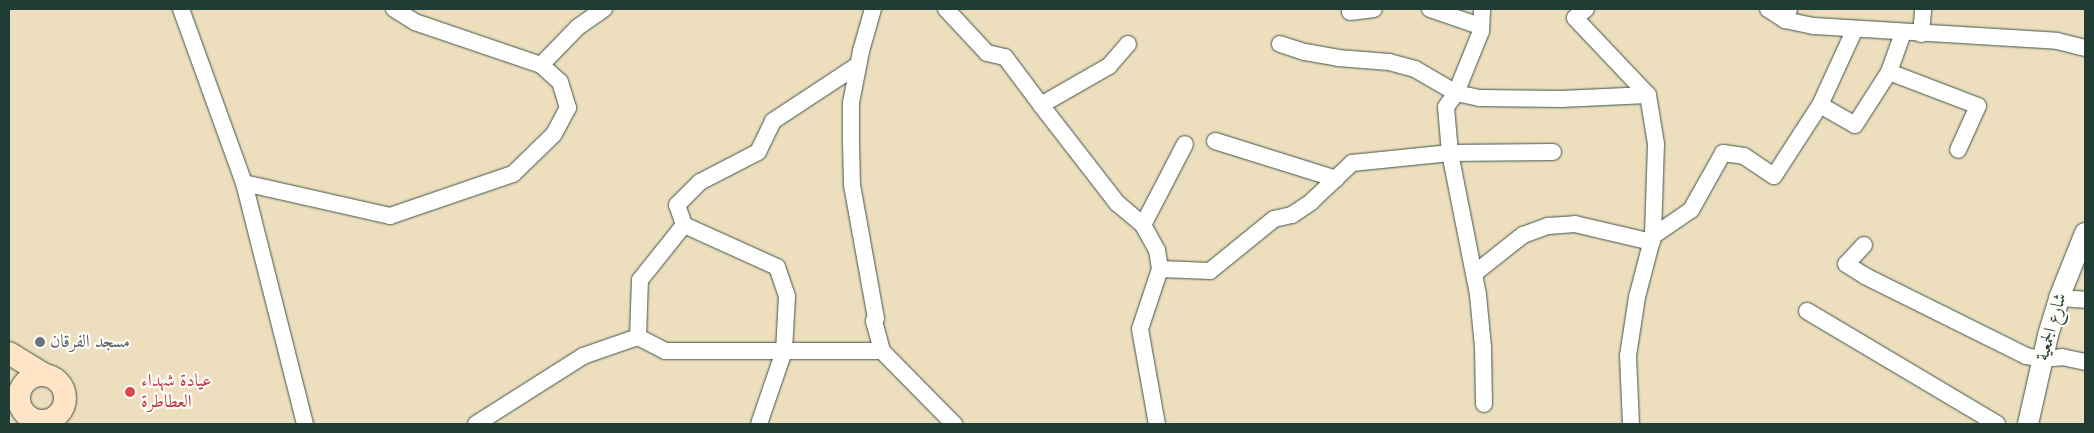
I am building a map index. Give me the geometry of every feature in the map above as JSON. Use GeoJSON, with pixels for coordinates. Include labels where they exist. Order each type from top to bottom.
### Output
{"type":"FeatureCollection","features":[{"type":"Feature","properties":{"kind":"main road"},"geometry":{"type":"LineString","coordinates":[[9,353],[59,382],[65,397],[61,412],[44,423],[33,420],[12,397],[30,378],[45,375]]}},
{"type":"Feature","properties":{"kind":"street"},"geometry":{"type":"LineString","coordinates":[[181,9],[244,182],[305,424]]}},
{"type":"Feature","properties":{"kind":"street"},"geometry":{"type":"LineString","coordinates":[[244,182],[390,216],[513,174],[554,134],[568,108],[560,82],[541,65],[415,22],[394,9]]}},
{"type":"Feature","properties":{"kind":"street"},"geometry":{"type":"LineString","coordinates":[[541,65],[578,27],[604,9]]}},
{"type":"Feature","properties":{"kind":"street"},"geometry":{"type":"LineString","coordinates":[[873,9],[858,65],[851,103],[852,185],[876,318],[874,321],[882,351],[954,424]]}},
{"type":"Feature","properties":{"kind":"street"},"geometry":{"type":"LineString","coordinates":[[946,9],[987,53],[1005,57],[1117,204],[1143,226],[1157,250],[1160,269],[1140,329],[1157,424]]}},
{"type":"Feature","properties":{"kind":"street"},"geometry":{"type":"LineString","coordinates":[[1350,12],[1374,9]]}},
{"type":"Feature","properties":{"kind":"street"},"geometry":{"type":"LineString","coordinates":[[1430,9],[1480,26]]}},
{"type":"Feature","properties":{"kind":"street"},"geometry":{"type":"LineString","coordinates":[[1482,9],[1480,26],[1482,30],[1456,93],[1446,107],[1450,153],[1475,273],[1483,347],[1484,404]]}},
{"type":"Feature","properties":{"kind":"street"},"geometry":{"type":"LineString","coordinates":[[1586,9],[1575,18],[1648,95],[1656,144],[1653,239],[1638,297],[1628,356],[1631,424]]}},
{"type":"Feature","properties":{"kind":"street"},"geometry":{"type":"LineString","coordinates":[[1768,9],[1787,14],[1814,26],[1903,33],[2057,41],[2085,48]]}},
{"type":"Feature","properties":{"kind":"street"},"geometry":{"type":"LineString","coordinates":[[1921,34],[1923,9]]}},
{"type":"Feature","properties":{"kind":"street"},"geometry":{"type":"LineString","coordinates":[[1475,273],[1523,235],[1548,226],[1574,224],[1653,239],[1691,210],[1723,153],[1744,156],[1774,176],[1820,105],[1855,30]]}},
{"type":"Feature","properties":{"kind":"street"},"geometry":{"type":"LineString","coordinates":[[1820,105],[1855,125],[1889,72],[1903,33]]}},
{"type":"Feature","properties":{"kind":"street"},"geometry":{"type":"LineString","coordinates":[[1041,105],[1109,66],[1128,44]]}},
{"type":"Feature","properties":{"kind":"street"},"geometry":{"type":"LineString","coordinates":[[1280,44],[1305,52],[1338,58],[1389,62],[1415,69],[1456,93],[1479,98],[1561,99],[1648,95]]}},
{"type":"Feature","properties":{"kind":"street"},"geometry":{"type":"LineString","coordinates":[[759,424],[784,351],[787,296],[777,267],[684,226],[677,205],[700,182],[758,152],[774,121],[858,65]]}},
{"type":"Feature","properties":{"kind":"street"},"geometry":{"type":"LineString","coordinates":[[1889,72],[1978,106],[1958,150]]}},
{"type":"Feature","properties":{"kind":"street"},"geometry":{"type":"LineString","coordinates":[[1215,141],[1336,179]]}},
{"type":"Feature","properties":{"kind":"street"},"geometry":{"type":"LineString","coordinates":[[1143,226],[1185,144]]}},
{"type":"Feature","properties":{"kind":"street"},"geometry":{"type":"LineString","coordinates":[[1160,269],[1210,271],[1274,219],[1292,215],[1311,202],[1352,163],[1450,153],[1553,152]]}},
{"type":"Feature","properties":{"kind":"street"},"geometry":{"type":"LineString","coordinates":[[638,337],[640,280],[684,226]]}},
{"type":"Feature","properties":{"kind":"street","name":"شارع الجمعية"},"geometry":{"type":"LineString","coordinates":[[2028,424],[2041,359],[2059,298],[2085,233]]}},
{"type":"Feature","properties":{"kind":"street"},"geometry":{"type":"LineString","coordinates":[[1864,245],[1846,264],[1865,276],[2026,356],[2041,359],[2062,357],[2085,362]]}},
{"type":"Feature","properties":{"kind":"street"},"geometry":{"type":"LineString","coordinates":[[2059,298],[2085,300]]}},
{"type":"Feature","properties":{"kind":"street"},"geometry":{"type":"LineString","coordinates":[[1807,311],[1997,424]]}},
{"type":"Feature","properties":{"kind":"street"},"geometry":{"type":"LineString","coordinates":[[476,424],[583,356],[638,337],[665,351],[882,351]]}},
{"type":"Feature","properties":{"kind":"place","name":"مسجد الفرقان"},"geometry":{"type":"Point","coordinates":[40,342]}},
{"type":"Feature","properties":{"kind":"place","name":"عيادة شهداء العطاطرة"},"geometry":{"type":"Point","coordinates":[130,392]}}]}
